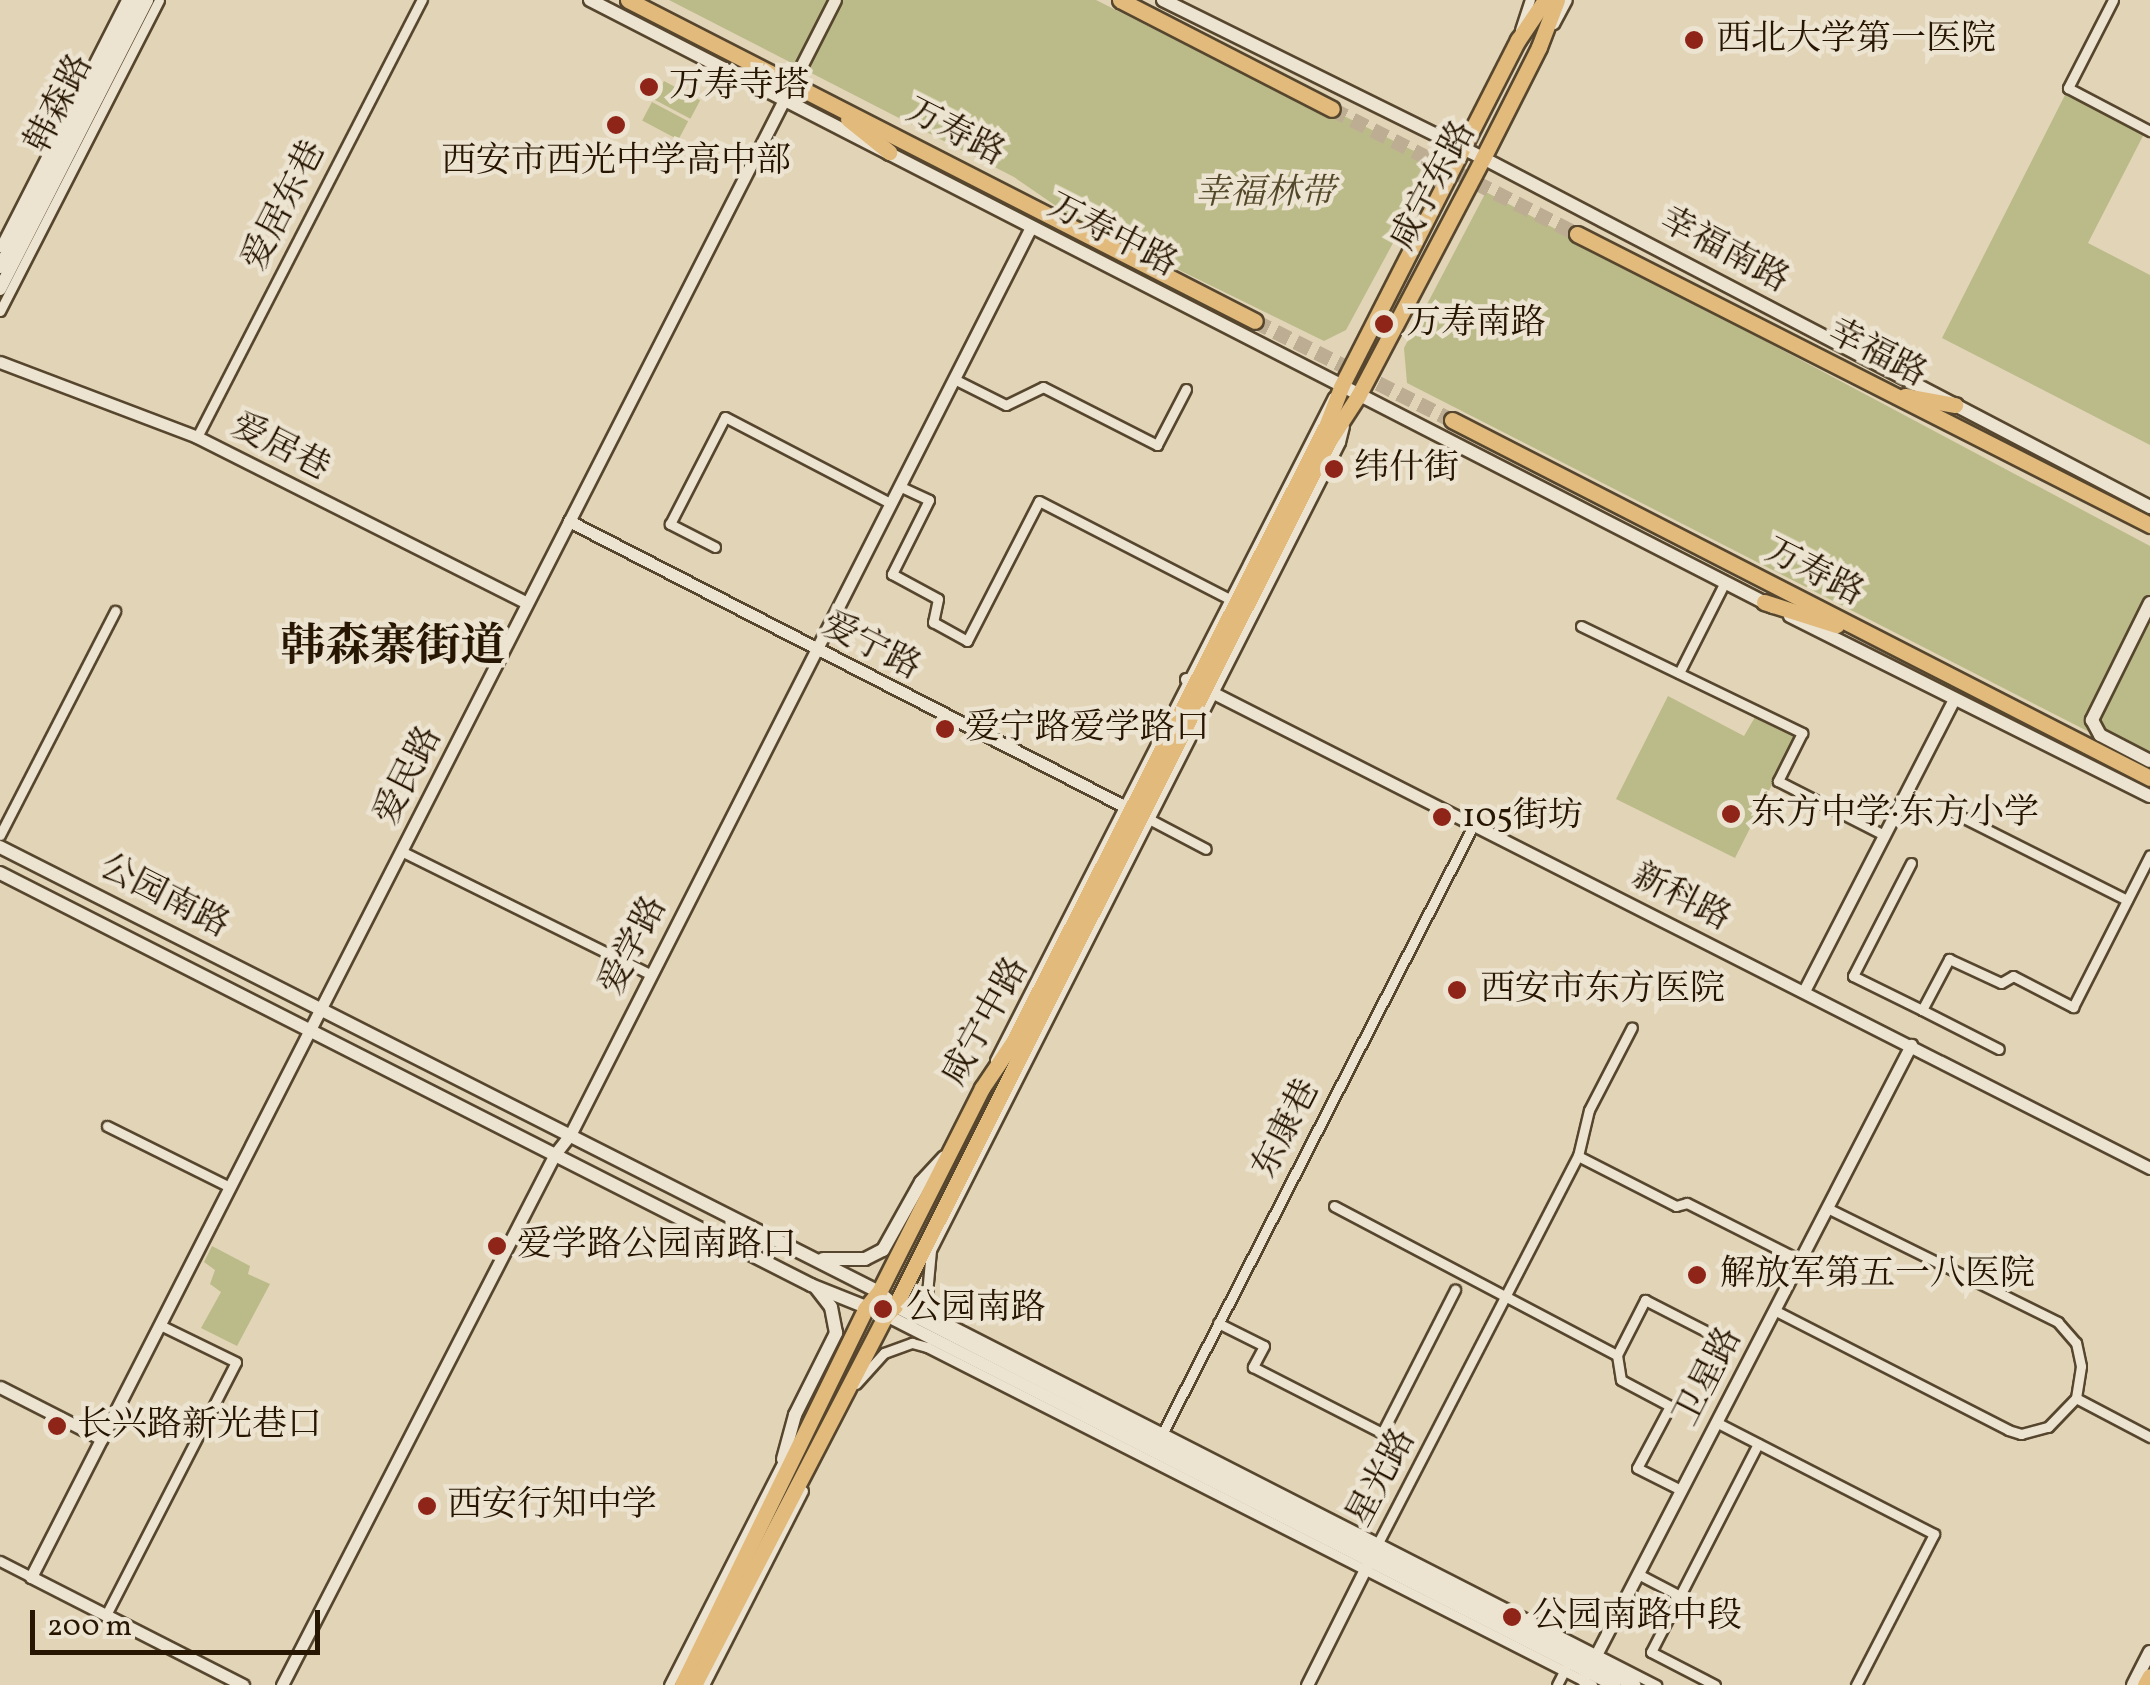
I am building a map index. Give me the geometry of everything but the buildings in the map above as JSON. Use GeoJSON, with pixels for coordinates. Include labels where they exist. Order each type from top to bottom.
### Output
{"type":"FeatureCollection","features":[{"type":"Feature","properties":{"kind":"main road","name":"韩森路"},"geometry":{"type":"LineString","coordinates":[[0,268],[136,0]]}},
{"type":"Feature","properties":{"kind":"main road","name":"韩森路"},"geometry":{"type":"LineString","coordinates":[[0,288],[147,0]]}},
{"type":"Feature","properties":{"kind":"main road","name":"万寿中路"},"geometry":{"type":"LineString","coordinates":[[590,0],[1341,387]]}},
{"type":"Feature","properties":{"kind":"main road","name":"万寿路"},"geometry":{"type":"LineString","coordinates":[[628,0],[1255,320]]}},
{"type":"Feature","properties":{"kind":"main road"},"geometry":{"type":"LineString","coordinates":[[1120,0],[1332,109]]}},
{"type":"Feature","properties":{"kind":"main road","name":"幸福南路"},"geometry":{"type":"LineString","coordinates":[[1163,0],[1483,158],[2150,507]]}},
{"type":"Feature","properties":{"kind":"main road","name":"咸宁东路"},"geometry":{"type":"LineString","coordinates":[[1341,387],[1518,40],[1544,0]]}},
{"type":"Feature","properties":{"kind":"main road","name":"咸宁东路"},"geometry":{"type":"LineString","coordinates":[[1358,396],[1539,48],[1557,0]]}},
{"type":"Feature","properties":{"kind":"main road"},"geometry":{"type":"LineString","coordinates":[[821,98],[888,152]]}},
{"type":"Feature","properties":{"kind":"main road","name":"幸福路"},"geometry":{"type":"LineString","coordinates":[[1578,234],[2150,525]]}},
{"type":"Feature","properties":{"kind":"main road"},"geometry":{"type":"LineString","coordinates":[[1341,387],[2150,796]]}},
{"type":"Feature","properties":{"kind":"main road","name":"咸宁中路"},"geometry":{"type":"LineString","coordinates":[[1200,686],[1327,424],[1341,387]]}},
{"type":"Feature","properties":{"kind":"main road"},"geometry":{"type":"LineString","coordinates":[[1885,392],[1955,406]]}},
{"type":"Feature","properties":{"kind":"main road","name":"咸宁中路"},"geometry":{"type":"LineString","coordinates":[[682,1685],[865,1309],[879,1292],[982,1088],[1014,1042],[1200,686],[1358,396]]}},
{"type":"Feature","properties":{"kind":"main road","name":"万寿路"},"geometry":{"type":"LineString","coordinates":[[1452,420],[2150,778]]}},
{"type":"Feature","properties":{"kind":"main road"},"geometry":{"type":"LineString","coordinates":[[1764,602],[1878,639]]}},
{"type":"Feature","properties":{"kind":"main road"},"geometry":{"type":"LineString","coordinates":[[2150,603],[2092,720],[2108,740],[2150,761]]}},
{"type":"Feature","properties":{"kind":"main road","name":"咸宁中路"},"geometry":{"type":"LineString","coordinates":[[694,1685],[916,1264],[1135,812]]}},
{"type":"Feature","properties":{"kind":"main road","name":"公园南路"},"geometry":{"type":"LineString","coordinates":[[0,847],[879,1292],[891,1311]]}},
{"type":"Feature","properties":{"kind":"main road","name":"公园南路"},"geometry":{"type":"LineString","coordinates":[[0,872],[811,1285],[865,1309],[891,1311],[1372,1556],[1614,1685]]}},
{"type":"Feature","properties":{"kind":"main road"},"geometry":{"type":"LineString","coordinates":[[805,1255],[851,1261],[879,1253],[921,1182],[952,1147]]}},
{"type":"Feature","properties":{"kind":"main road"},"geometry":{"type":"LineString","coordinates":[[784,1459],[795,1415],[836,1333],[827,1300],[811,1285]]}},
{"type":"Feature","properties":{"kind":"main road","name":"公园南路"},"geometry":{"type":"LineString","coordinates":[[1372,1556],[1567,1667],[1634,1685]]}},
{"type":"Feature","properties":{"kind":"main road"},"geometry":{"type":"LineString","coordinates":[[2134,1685],[2150,1652]]}},
{"type":"Feature","properties":{"kind":"main road"},"geometry":{"type":"LineString","coordinates":[[2145,1685],[2150,1676]]}},
{"type":"Feature","properties":{"kind":"street"},"geometry":{"type":"LineString","coordinates":[[0,247],[126,0]]}},
{"type":"Feature","properties":{"kind":"street"},"geometry":{"type":"LineString","coordinates":[[0,311],[159,0]]}},
{"type":"Feature","properties":{"kind":"street","name":"爱居东巷"},"geometry":{"type":"LineString","coordinates":[[197,437],[422,0]]}},
{"type":"Feature","properties":{"kind":"street","name":"爱民路"},"geometry":{"type":"LineString","coordinates":[[31,1577],[835,0]]}},
{"type":"Feature","properties":{"kind":"street"},"geometry":{"type":"LineString","coordinates":[[1518,40],[1530,0]]}},
{"type":"Feature","properties":{"kind":"street"},"geometry":{"type":"LineString","coordinates":[[1539,48],[1567,0]]}},
{"type":"Feature","properties":{"kind":"street"},"geometry":{"type":"LineString","coordinates":[[2112,0],[2068,88],[2150,131]]}},
{"type":"Feature","properties":{"kind":"street","name":"爱学路"},"geometry":{"type":"LineString","coordinates":[[282,1685],[555,1154],[570,1135],[1030,229]]}},
{"type":"Feature","properties":{"kind":"street","name":"爱居巷"},"geometry":{"type":"LineString","coordinates":[[0,362],[197,437],[528,603]]}},
{"type":"Feature","properties":{"kind":"street"},"geometry":{"type":"LineString","coordinates":[[954,379],[1006,405],[1043,387],[1156,445],[1186,388]]}},
{"type":"Feature","properties":{"kind":"street"},"geometry":{"type":"LineString","coordinates":[[1200,686],[1228,598],[1327,403],[1341,387]]}},
{"type":"Feature","properties":{"kind":"street"},"geometry":{"type":"LineString","coordinates":[[715,547],[670,524],[725,417],[890,504]]}},
{"type":"Feature","properties":{"kind":"street"},"geometry":{"type":"LineString","coordinates":[[899,486],[929,500],[892,574],[938,599],[932,622],[968,640],[1039,502],[1228,598]]}},
{"type":"Feature","properties":{"kind":"street","name":"爱宁路"},"geometry":{"type":"LineString","coordinates":[[569,521],[1135,812]]}},
{"type":"Feature","properties":{"kind":"street"},"geometry":{"type":"LineString","coordinates":[[1679,673],[1725,582]]}},
{"type":"Feature","properties":{"kind":"street"},"geometry":{"type":"LineString","coordinates":[[0,835],[115,611]]}},
{"type":"Feature","properties":{"kind":"street"},"geometry":{"type":"LineString","coordinates":[[1581,626],[1802,733],[1778,781],[1884,835]]}},
{"type":"Feature","properties":{"kind":"street","name":"新科路"},"geometry":{"type":"LineString","coordinates":[[1200,686],[2150,1168]]}},
{"type":"Feature","properties":{"kind":"street"},"geometry":{"type":"LineString","coordinates":[[1804,991],[1954,699]]}},
{"type":"Feature","properties":{"kind":"street"},"geometry":{"type":"LineString","coordinates":[[1950,810],[2127,900]]}},
{"type":"Feature","properties":{"kind":"street"},"geometry":{"type":"LineString","coordinates":[[1156,1446],[942,1319],[927,1294],[931,1250],[1135,812],[1206,849]]}},
{"type":"Feature","properties":{"kind":"street","name":"东康巷"},"geometry":{"type":"LineString","coordinates":[[1156,1446],[1474,824]]}},
{"type":"Feature","properties":{"kind":"street"},"geometry":{"type":"LineString","coordinates":[[401,850],[650,974]]}},
{"type":"Feature","properties":{"kind":"street"},"geometry":{"type":"LineString","coordinates":[[1922,1010],[1950,959],[2001,984],[2014,976],[2073,1006],[2150,855]]}},
{"type":"Feature","properties":{"kind":"street"},"geometry":{"type":"LineString","coordinates":[[1911,863],[1853,976],[1999,1048]]}},
{"type":"Feature","properties":{"kind":"street","name":"星光路"},"geometry":{"type":"LineString","coordinates":[[1308,1685],[1578,1156],[1589,1110],[1632,1027]]}},
{"type":"Feature","properties":{"kind":"street","name":"卫星路"},"geometry":{"type":"LineString","coordinates":[[1590,1671],[1911,1045]]}},
{"type":"Feature","properties":{"kind":"street"},"geometry":{"type":"LineString","coordinates":[[107,1126],[230,1187]]}},
{"type":"Feature","properties":{"kind":"street"},"geometry":{"type":"LineString","coordinates":[[1578,1156],[1676,1206],[1687,1203],[1800,1260]]}},
{"type":"Feature","properties":{"kind":"street"},"geometry":{"type":"LineString","coordinates":[[1334,1206],[1617,1354]]}},
{"type":"Feature","properties":{"kind":"street"},"geometry":{"type":"LineString","coordinates":[[1774,1310],[2008,1430],[2022,1434],[2048,1426],[2076,1398],[2081,1383],[2076,1343],[2058,1322],[1828,1208]]}},
{"type":"Feature","properties":{"kind":"street"},"geometry":{"type":"LineString","coordinates":[[916,1264],[931,1250]]}},
{"type":"Feature","properties":{"kind":"street"},"geometry":{"type":"LineString","coordinates":[[1218,1323],[1264,1346],[1253,1367],[1382,1433],[1456,1290]]}},
{"type":"Feature","properties":{"kind":"street"},"geometry":{"type":"LineString","coordinates":[[1681,1490],[1637,1468],[1670,1406],[1621,1380],[1617,1354],[1645,1300],[1724,1341]]}},
{"type":"Feature","properties":{"kind":"street"},"geometry":{"type":"LineString","coordinates":[[106,1615],[236,1362],[160,1325]]}},
{"type":"Feature","properties":{"kind":"street"},"geometry":{"type":"LineString","coordinates":[[704,1685],[826,1447],[844,1401],[884,1352],[902,1344],[920,1344],[1156,1446],[1372,1556]]}},
{"type":"Feature","properties":{"kind":"street"},"geometry":{"type":"LineString","coordinates":[[0,1387],[102,1438]]}},
{"type":"Feature","properties":{"kind":"street"},"geometry":{"type":"LineString","coordinates":[[2076,1398],[2150,1437]]}},
{"type":"Feature","properties":{"kind":"street"},"geometry":{"type":"LineString","coordinates":[[1716,1422],[1934,1534],[1856,1685]]}},
{"type":"Feature","properties":{"kind":"street"},"geometry":{"type":"LineString","coordinates":[[668,1685],[784,1459],[806,1428]]}},
{"type":"Feature","properties":{"kind":"street"},"geometry":{"type":"LineString","coordinates":[[1715,1685],[1652,1652],[1758,1444]]}},
{"type":"Feature","properties":{"kind":"street"},"geometry":{"type":"LineString","coordinates":[[0,1561],[243,1685]]}},
{"type":"Feature","properties":{"kind":"street"},"geometry":{"type":"LineString","coordinates":[[1638,1574],[1680,1596]]}},
{"type":"Feature","properties":{"kind":"street"},"geometry":{"type":"LineString","coordinates":[[1557,1685],[1567,1667]]}},
{"type":"Feature","properties":{"kind":"street"},"geometry":{"type":"LineString","coordinates":[[1590,1671],[1656,1685]]}},
{"type":"Feature","properties":{"kind":"green space","name":"幸福林带"},"geometry":{"type":"Polygon","coordinates":[[[669,0],[1096,0],[1263,84],[1274,81],[1428,158],[1432,171],[1346,330],[1324,341],[1075,219],[1014,177],[669,0]]]}},
{"type":"Feature","properties":{"kind":"green space"},"geometry":{"type":"Polygon","coordinates":[[[664,81],[700,100],[690,119],[654,100],[664,81]]]}},
{"type":"Feature","properties":{"kind":"green space"},"geometry":{"type":"Polygon","coordinates":[[[2066,93],[2144,134],[2088,243],[2150,275],[2150,445],[1942,338],[2066,93]]]}},
{"type":"Feature","properties":{"kind":"green space"},"geometry":{"type":"Polygon","coordinates":[[[652,102],[688,121],[678,140],[642,121],[652,102]]]}},
{"type":"Feature","properties":{"kind":"green space"},"geometry":{"type":"Polygon","coordinates":[[[1486,192],[2150,546],[2150,763],[1407,383],[1404,348],[1486,192]]]}},
{"type":"Feature","properties":{"kind":"green space"},"geometry":{"type":"Polygon","coordinates":[[[1668,696],[1744,736],[1755,717],[1796,737],[1735,858],[1616,799],[1668,696]]]}},
{"type":"Feature","properties":{"kind":"green space"},"geometry":{"type":"Polygon","coordinates":[[[212,1246],[250,1266],[248,1274],[270,1284],[237,1346],[201,1328],[221,1292],[210,1284],[215,1270],[204,1262],[212,1246]]]}},
{"type":"Feature","properties":{"kind":"tunnel"},"geometry":{"type":"LineString","coordinates":[[1332,109],[1577,234]]}},
{"type":"Feature","properties":{"kind":"tunnel"},"geometry":{"type":"LineString","coordinates":[[1255,321],[1452,420]]}},
{"type":"Feature","properties":{"kind":"place","name":"西北大学第一医院"},"geometry":{"type":"Point","coordinates":[1694,40]}},
{"type":"Feature","properties":{"kind":"place","name":"万寿寺塔"},"geometry":{"type":"Point","coordinates":[649,87]}},
{"type":"Feature","properties":{"kind":"place","name":"西安市西光中学高中部"},"geometry":{"type":"Point","coordinates":[616,125]}},
{"type":"Feature","properties":{"kind":"place","name":"万寿南路"},"geometry":{"type":"Point","coordinates":[1384,324]}},
{"type":"Feature","properties":{"kind":"place","name":"纬什街"},"geometry":{"type":"Point","coordinates":[1334,469]}},
{"type":"Feature","properties":{"kind":"place","name":"爱宁路爱学路口"},"geometry":{"type":"Point","coordinates":[945,729]}},
{"type":"Feature","properties":{"kind":"place","name":"东方中学·东方小学"},"geometry":{"type":"Point","coordinates":[1731,814]}},
{"type":"Feature","properties":{"kind":"place","name":"105街坊"},"geometry":{"type":"Point","coordinates":[1442,817]}},
{"type":"Feature","properties":{"kind":"place","name":"西安市东方医院"},"geometry":{"type":"Point","coordinates":[1457,990]}},
{"type":"Feature","properties":{"kind":"place","name":"爱学路公园南路口"},"geometry":{"type":"Point","coordinates":[497,1246]}},
{"type":"Feature","properties":{"kind":"place","name":"解放军第五一八医院"},"geometry":{"type":"Point","coordinates":[1697,1275]}},
{"type":"Feature","properties":{"kind":"place","name":"公园南路"},"geometry":{"type":"Point","coordinates":[883,1309]}},
{"type":"Feature","properties":{"kind":"place","name":"长兴路新光巷口"},"geometry":{"type":"Point","coordinates":[57,1426]}},
{"type":"Feature","properties":{"kind":"place","name":"西安行知中学"},"geometry":{"type":"Point","coordinates":[427,1506]}},
{"type":"Feature","properties":{"kind":"place","name":"公园南路中段"},"geometry":{"type":"Point","coordinates":[1512,1617]}},
{"type":"Feature","properties":{"kind":"district","name":"韩森寨街道"},"geometry":{"type":"Point","coordinates":[393,649]}}]}
